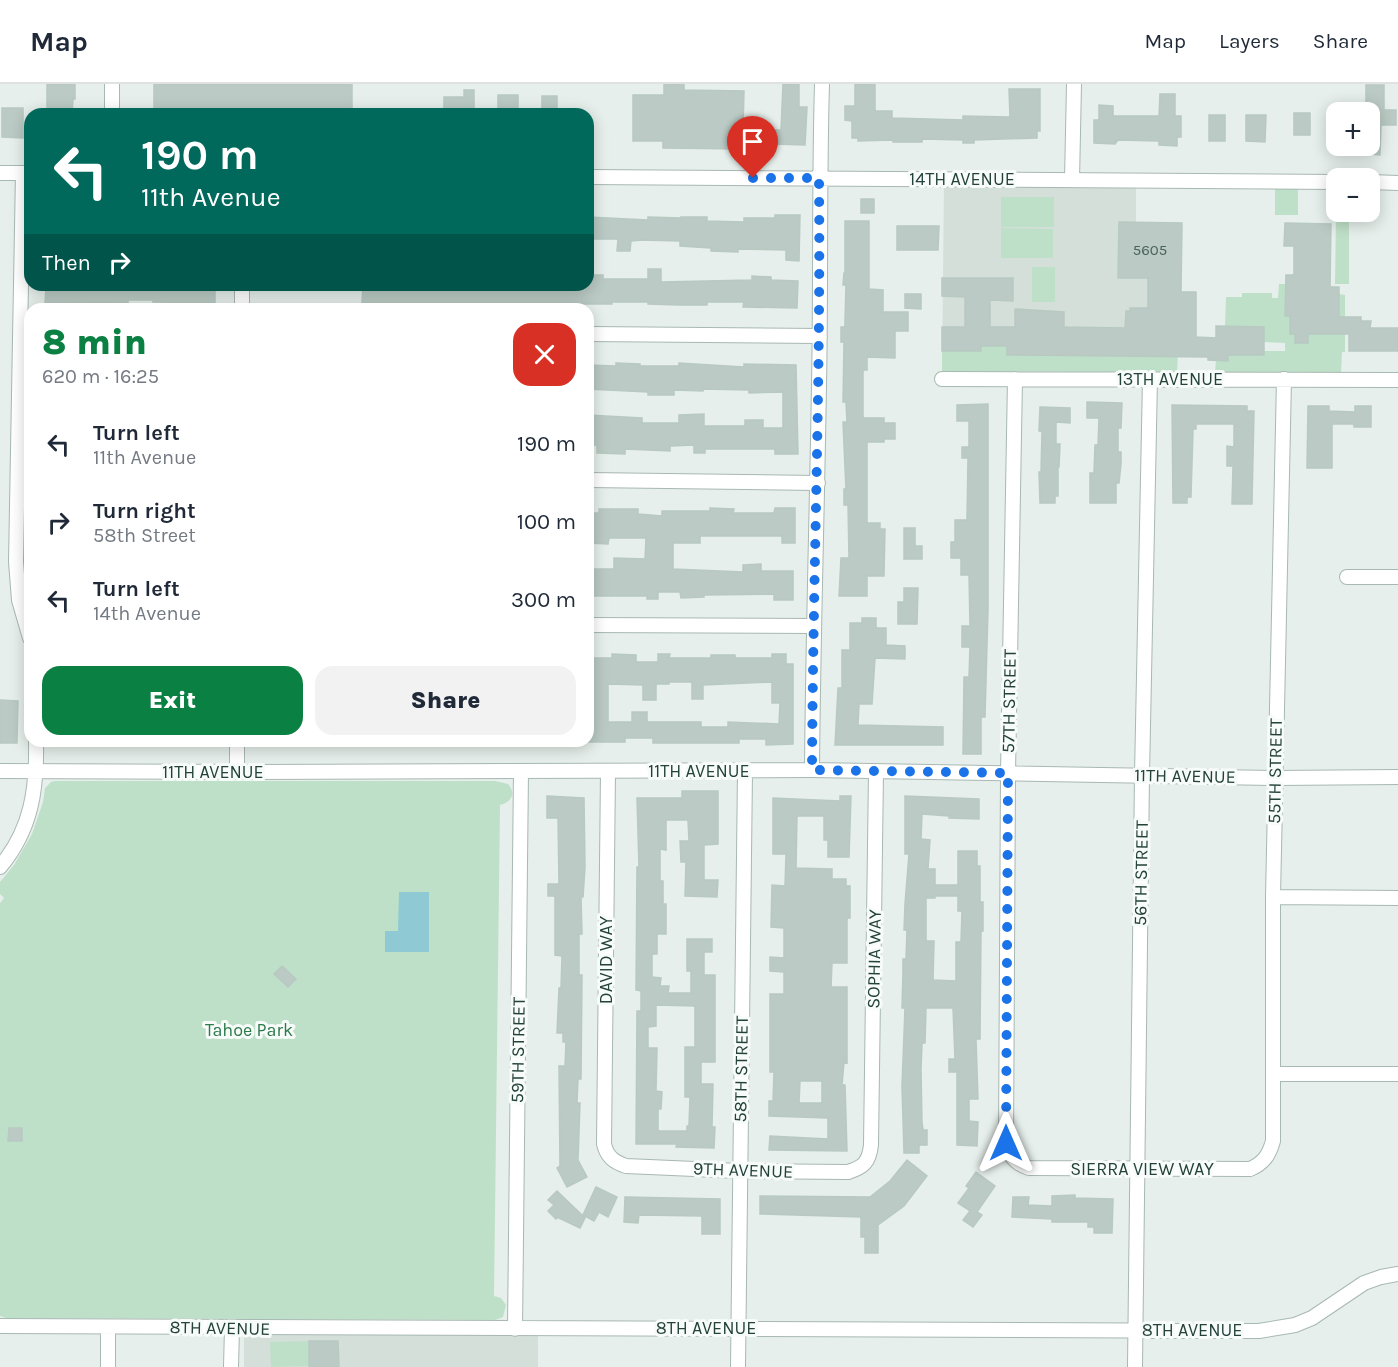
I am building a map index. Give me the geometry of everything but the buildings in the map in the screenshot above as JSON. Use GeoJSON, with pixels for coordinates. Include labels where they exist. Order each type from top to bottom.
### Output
{"type":"FeatureCollection","features":[{"type":"Feature","properties":{"kind":"street"},"geometry":{"type":"LineString","coordinates":[[112,84],[112,108]]}},
{"type":"Feature","properties":{"kind":"street"},"geometry":{"type":"LineString","coordinates":[[812,770],[813,626],[818,483],[819,178],[822,84]]}},
{"type":"Feature","properties":{"kind":"street"},"geometry":{"type":"LineString","coordinates":[[1072,180],[1074,84]]}},
{"type":"Feature","properties":{"kind":"street"},"geometry":{"type":"LineString","coordinates":[[0,173],[24,173]]}},
{"type":"Feature","properties":{"kind":"street","name":"14TH AVENUE"},"geometry":{"type":"LineString","coordinates":[[594,177],[1326,182]]}},
{"type":"Feature","properties":{"kind":"street"},"geometry":{"type":"LineString","coordinates":[[1380,182],[1398,183]]}},
{"type":"Feature","properties":{"kind":"street"},"geometry":{"type":"LineString","coordinates":[[594,334],[820,336]]}},
{"type":"Feature","properties":{"kind":"street","name":"13TH AVENUE"},"geometry":{"type":"LineString","coordinates":[[942,379],[1398,380]]}},
{"type":"Feature","properties":{"kind":"street","name":"57TH STREET"},"geometry":{"type":"LineString","coordinates":[[1014,379],[1008,773],[1006,1143],[1012,1158],[1018,1164]]}},
{"type":"Feature","properties":{"kind":"street","name":"56TH STREET"},"geometry":{"type":"LineString","coordinates":[[1135,1367],[1142,775],[1150,379]]}},
{"type":"Feature","properties":{"kind":"street","name":"55TH STREET"},"geometry":{"type":"LineString","coordinates":[[1264,1160],[1273,1141],[1273,897],[1284,379]]}},
{"type":"Feature","properties":{"kind":"street"},"geometry":{"type":"LineString","coordinates":[[24,474],[17,578],[24,608]]}},
{"type":"Feature","properties":{"kind":"street"},"geometry":{"type":"LineString","coordinates":[[594,480],[818,483]]}},
{"type":"Feature","properties":{"kind":"street"},"geometry":{"type":"LineString","coordinates":[[1347,577],[1398,577]]}},
{"type":"Feature","properties":{"kind":"street"},"geometry":{"type":"LineString","coordinates":[[594,625],[813,626]]}},
{"type":"Feature","properties":{"kind":"street"},"geometry":{"type":"LineString","coordinates":[[0,867],[29,817],[37,771],[36,747]]}},
{"type":"Feature","properties":{"kind":"street"},"geometry":{"type":"LineString","coordinates":[[237,747],[237,772]]}},
{"type":"Feature","properties":{"kind":"street","name":"11TH AVENUE"},"geometry":{"type":"LineString","coordinates":[[0,771],[812,770],[1275,778],[1398,777]]}},
{"type":"Feature","properties":{"kind":"street","name":"59TH STREET"},"geometry":{"type":"LineString","coordinates":[[515,1329],[521,771]]}},
{"type":"Feature","properties":{"kind":"street","name":"DAVID WAY"},"geometry":{"type":"LineString","coordinates":[[606,1150],[608,771]]}},
{"type":"Feature","properties":{"kind":"street","name":"58TH STREET"},"geometry":{"type":"LineString","coordinates":[[738,1367],[745,771]]}},
{"type":"Feature","properties":{"kind":"street","name":"SOPHIA WAY"},"geometry":{"type":"LineString","coordinates":[[871,1145],[876,772]]}},
{"type":"Feature","properties":{"kind":"street"},"geometry":{"type":"LineString","coordinates":[[1273,897],[1398,897]]}},
{"type":"Feature","properties":{"kind":"street"},"geometry":{"type":"LineString","coordinates":[[1273,1074],[1398,1074]]}},
{"type":"Feature","properties":{"kind":"street","name":"9TH AVENUE"},"geometry":{"type":"LineString","coordinates":[[606,1150],[617,1163],[626,1166],[740,1171],[848,1172],[862,1168],[867,1163],[871,1145]]}},
{"type":"Feature","properties":{"kind":"street","name":"SIERRA VIEW WAY"},"geometry":{"type":"LineString","coordinates":[[1018,1164],[1029,1168],[1250,1169],[1260,1165],[1264,1160]]}},
{"type":"Feature","properties":{"kind":"street","name":"8TH AVENUE"},"geometry":{"type":"LineString","coordinates":[[0,1326],[1274,1330],[1296,1325],[1312,1318],[1364,1283],[1398,1274]]}},
{"type":"Feature","properties":{"kind":"street"},"geometry":{"type":"LineString","coordinates":[[108,1328],[108,1367]]}},
{"type":"Feature","properties":{"kind":"street"},"geometry":{"type":"LineString","coordinates":[[231,1367],[232,1328]]}},
{"type":"Feature","properties":{"kind":"shaded area"},"geometry":{"type":"Polygon","coordinates":[[[944,179],[1136,181],[1136,222],[1119,222],[1118,277],[1181,278],[1181,292],[1196,292],[1196,318],[1191,356],[1178,357],[1177,379],[942,379],[944,179]]]}},
{"type":"Feature","properties":{"kind":"shaded area"},"geometry":{"type":"Polygon","coordinates":[[[244,1333],[538,1333],[538,1367],[244,1367],[244,1333]]]}},
{"type":"Feature","properties":{"kind":"green space"},"geometry":{"type":"Polygon","coordinates":[[[1275,187],[1298,187],[1298,215],[1275,215],[1275,187]]]}},
{"type":"Feature","properties":{"kind":"green space"},"geometry":{"type":"Polygon","coordinates":[[[1001,197],[1054,197],[1054,227],[1001,227],[1001,197]]]}},
{"type":"Feature","properties":{"kind":"green space"},"geometry":{"type":"Polygon","coordinates":[[[1336,222],[1349,222],[1349,284],[1335,284],[1336,222]]]}},
{"type":"Feature","properties":{"kind":"green space"},"geometry":{"type":"Polygon","coordinates":[[[1001,228],[1053,229],[1053,258],[1001,258],[1001,228]]]}},
{"type":"Feature","properties":{"kind":"green space"},"geometry":{"type":"Polygon","coordinates":[[[1032,267],[1055,267],[1055,302],[1032,302],[1032,267]]]}},
{"type":"Feature","properties":{"kind":"green space"},"geometry":{"type":"Polygon","coordinates":[[[1279,284],[1286,284],[1285,316],[1290,316],[1295,334],[1308,343],[1308,334],[1331,315],[1339,315],[1339,294],[1345,295],[1345,352],[1342,352],[1341,373],[1215,372],[1216,360],[1228,361],[1228,355],[1263,355],[1264,351],[1285,351],[1285,343],[1264,342],[1264,327],[1225,326],[1226,297],[1242,297],[1242,293],[1272,293],[1272,298],[1278,298],[1279,284]]]}},
{"type":"Feature","properties":{"kind":"green space"},"geometry":{"type":"Polygon","coordinates":[[[981,345],[1007,346],[1008,355],[1177,357],[1177,372],[942,371],[942,351],[980,351],[981,345]]]}},
{"type":"Feature","properties":{"kind":"green space","name":"Tahoe Park"},"geometry":{"type":"Polygon","coordinates":[[[55,781],[495,781],[508,784],[512,797],[500,805],[494,1296],[501,1298],[506,1305],[503,1317],[495,1320],[6,1318],[0,1316],[0,903],[4,898],[0,894],[0,882],[14,865],[32,834],[43,802],[45,788],[55,781]]]}},
{"type":"Feature","properties":{"kind":"green space"},"geometry":{"type":"Polygon","coordinates":[[[309,1341],[309,1366],[271,1367],[270,1342],[309,1341]]]}},
{"type":"Feature","properties":{"kind":"water"},"geometry":{"type":"Polygon","coordinates":[[[399,892],[429,892],[429,952],[385,952],[385,931],[398,931],[399,892]]]}},
{"type":"Feature","properties":{"kind":"route"},"geometry":{"type":"LineString","coordinates":[[753,178],[819,178],[820,336],[812,770],[1008,773],[1006,1143]]}}]}
